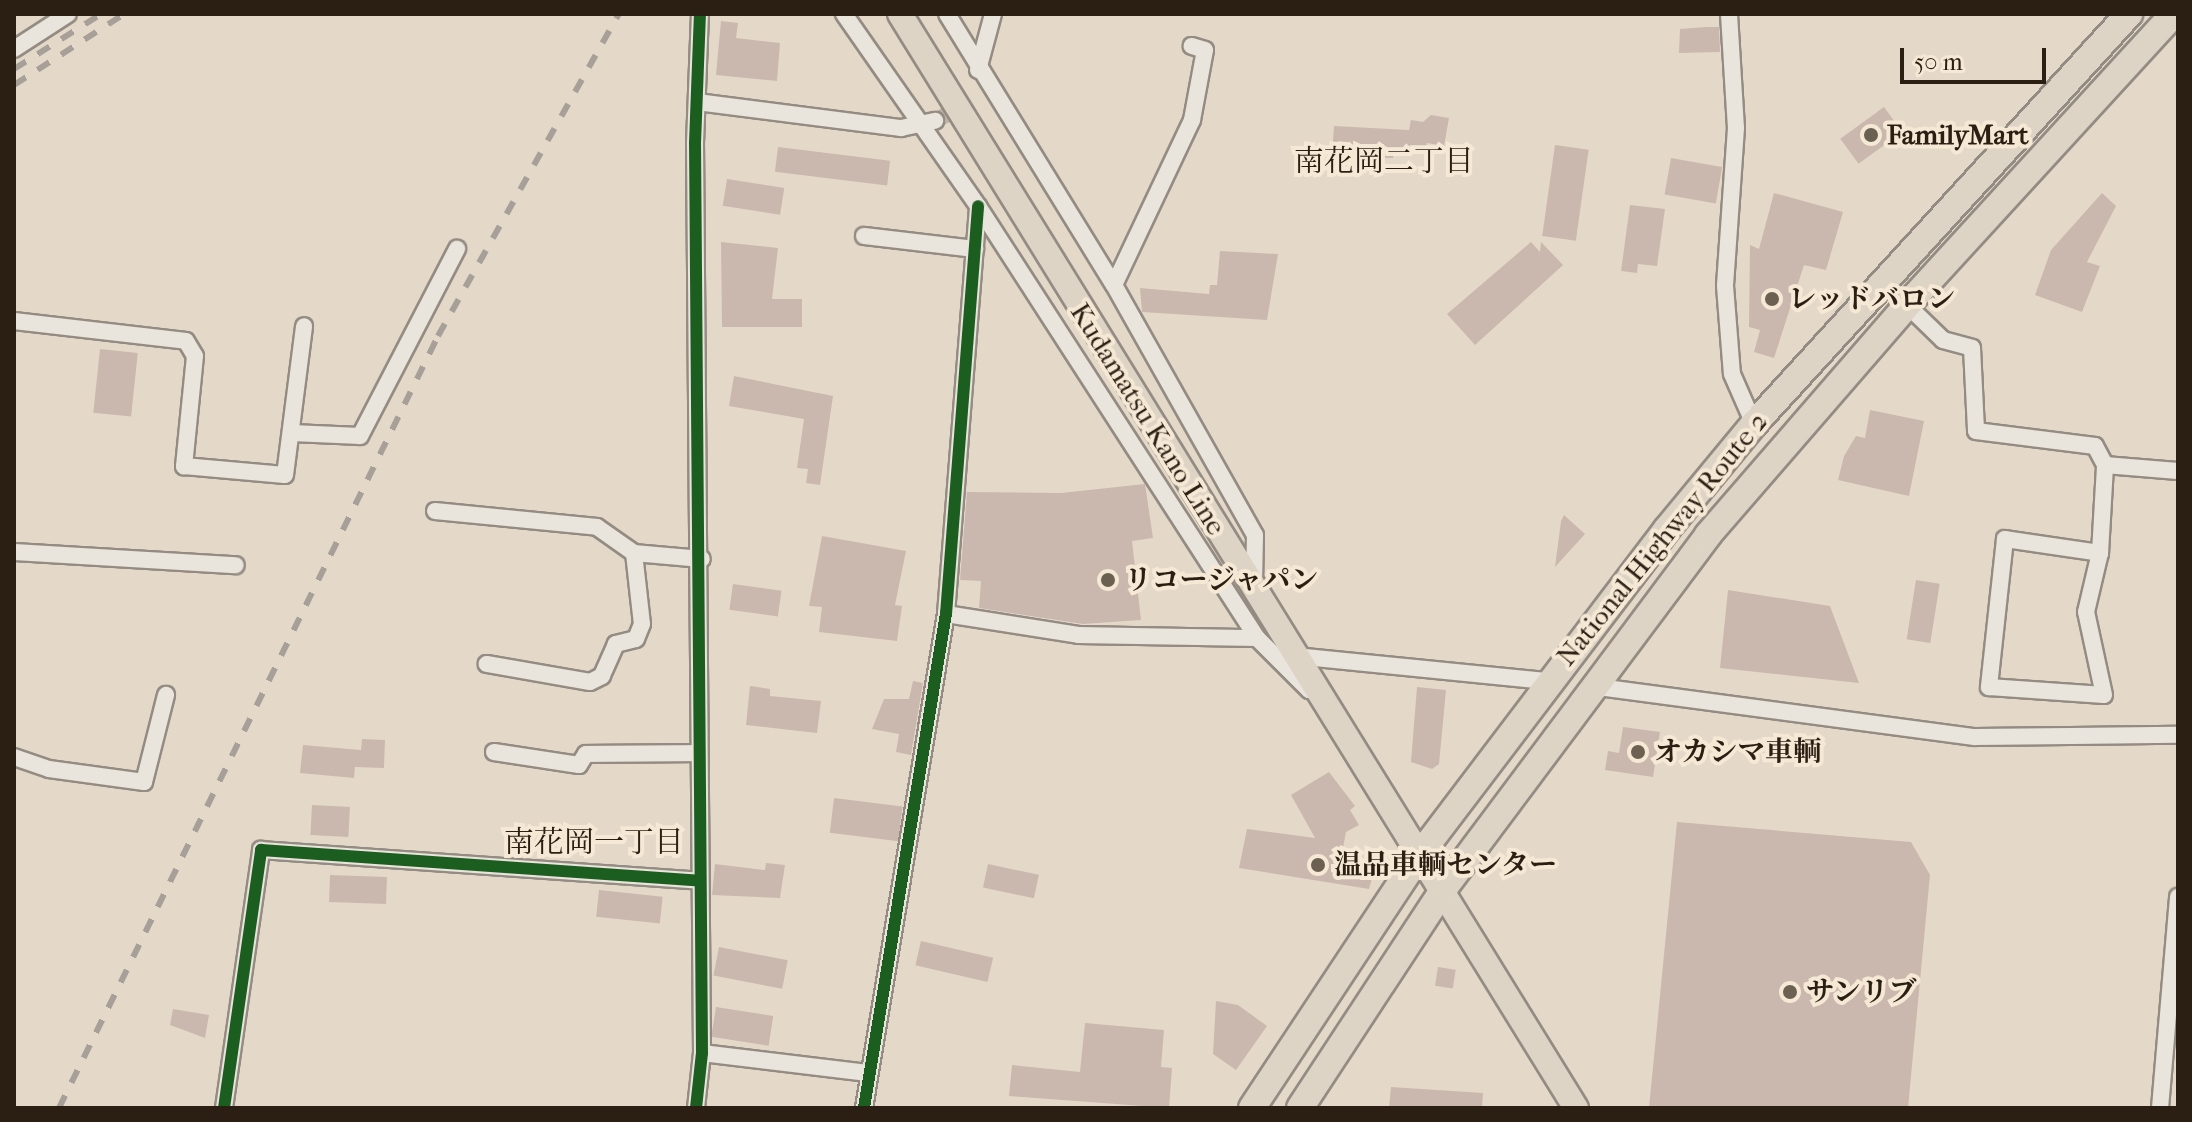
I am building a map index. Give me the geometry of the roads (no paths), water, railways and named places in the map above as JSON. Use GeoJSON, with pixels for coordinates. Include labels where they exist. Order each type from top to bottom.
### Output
{"type":"FeatureCollection","features":[{"type":"Feature","properties":{"kind":"highway","name":"National Highway Route 2"},"geometry":{"type":"LineString","coordinates":[[1252,1108],[1421,853],[1546,681],[1754,424],[2129,14]]}},
{"type":"Feature","properties":{"kind":"highway","name":"National Highway Route 2"},"geometry":{"type":"LineString","coordinates":[[1300,1108],[1445,887],[1590,686],[1708,535],[1907,305],[2174,14]]}},
{"type":"Feature","properties":{"kind":"main road","name":"Kudamatsu Kano Line"},"geometry":{"type":"LineString","coordinates":[[900,14],[1295,656],[1445,887],[1576,1108]]}},
{"type":"Feature","properties":{"kind":"street"},"geometry":{"type":"LineString","coordinates":[[14,49],[68,14]]}},
{"type":"Feature","properties":{"kind":"street"},"geometry":{"type":"LineString","coordinates":[[696,1108],[702,1053],[699,753],[702,559],[697,102],[700,14]]}},
{"type":"Feature","properties":{"kind":"street"},"geometry":{"type":"LineString","coordinates":[[844,14],[929,124],[978,206],[1257,638],[1330,711]]}},
{"type":"Feature","properties":{"kind":"street"},"geometry":{"type":"LineString","coordinates":[[947,14],[978,70],[983,95],[1114,285],[1255,535],[1254,589]]}},
{"type":"Feature","properties":{"kind":"street"},"geometry":{"type":"LineString","coordinates":[[978,70],[993,14]]}},
{"type":"Feature","properties":{"kind":"street"},"geometry":{"type":"LineString","coordinates":[[1729,14],[1736,128],[1725,286],[1732,374],[1754,424]]}},
{"type":"Feature","properties":{"kind":"street"},"geometry":{"type":"LineString","coordinates":[[1114,285],[1192,120],[1205,50],[1192,46]]}},
{"type":"Feature","properties":{"kind":"street"},"geometry":{"type":"LineString","coordinates":[[697,102],[929,124]]}},
{"type":"Feature","properties":{"kind":"street"},"geometry":{"type":"LineString","coordinates":[[864,1108],[946,614],[978,206]]}},
{"type":"Feature","properties":{"kind":"street"},"geometry":{"type":"LineString","coordinates":[[864,236],[975,249]]}},
{"type":"Feature","properties":{"kind":"street"},"geometry":{"type":"LineString","coordinates":[[292,433],[360,436],[457,249]]}},
{"type":"Feature","properties":{"kind":"street"},"geometry":{"type":"LineString","coordinates":[[1907,305],[1943,340],[1972,348],[1976,431],[2095,446],[2105,465],[2100,553],[2086,612],[2104,695],[1989,687],[2005,539],[2100,553]]}},
{"type":"Feature","properties":{"kind":"street"},"geometry":{"type":"LineString","coordinates":[[14,321],[186,341],[195,356],[184,466],[285,475],[304,326]]}},
{"type":"Feature","properties":{"kind":"street"},"geometry":{"type":"LineString","coordinates":[[2105,465],[2178,471]]}},
{"type":"Feature","properties":{"kind":"street"},"geometry":{"type":"LineString","coordinates":[[435,511],[597,527],[634,553],[702,559]]}},
{"type":"Feature","properties":{"kind":"street"},"geometry":{"type":"LineString","coordinates":[[14,552],[236,565]]}},
{"type":"Feature","properties":{"kind":"street"},"geometry":{"type":"LineString","coordinates":[[487,664],[590,682],[602,676],[616,644],[636,639],[642,624],[634,553]]}},
{"type":"Feature","properties":{"kind":"street"},"geometry":{"type":"LineString","coordinates":[[946,614],[1078,635],[1257,638]]}},
{"type":"Feature","properties":{"kind":"street"},"geometry":{"type":"LineString","coordinates":[[1295,656],[1546,681]]}},
{"type":"Feature","properties":{"kind":"street"},"geometry":{"type":"LineString","coordinates":[[1590,686],[1975,737],[2178,735]]}},
{"type":"Feature","properties":{"kind":"street"},"geometry":{"type":"LineString","coordinates":[[14,757],[49,769],[144,782],[166,695]]}},
{"type":"Feature","properties":{"kind":"street"},"geometry":{"type":"LineString","coordinates":[[494,752],[579,765],[586,754],[699,753]]}},
{"type":"Feature","properties":{"kind":"street"},"geometry":{"type":"LineString","coordinates":[[224,1108],[261,850],[699,881]]}},
{"type":"Feature","properties":{"kind":"street"},"geometry":{"type":"LineString","coordinates":[[2160,1108],[2178,897]]}},
{"type":"Feature","properties":{"kind":"street"},"geometry":{"type":"LineString","coordinates":[[702,1053],[868,1073]]}},
{"type":"Feature","properties":{"kind":"tunnel"},"geometry":{"type":"LineString","coordinates":[[935,121],[976,98]]}},
{"type":"Feature","properties":{"kind":"railway"},"geometry":{"type":"LineString","coordinates":[[14,69],[101,14]]}},
{"type":"Feature","properties":{"kind":"railway"},"geometry":{"type":"LineString","coordinates":[[14,85],[124,14]]}},
{"type":"Feature","properties":{"kind":"railway"},"geometry":{"type":"LineString","coordinates":[[59,1108],[438,336],[619,14]]}},
{"type":"Feature","properties":{"kind":"place","name":"FamilyMart"},"geometry":{"type":"Point","coordinates":[1871,135]}},
{"type":"Feature","properties":{"kind":"place","name":"レッドバロン"},"geometry":{"type":"Point","coordinates":[1772,299]}},
{"type":"Feature","properties":{"kind":"place","name":"リコージャパン"},"geometry":{"type":"Point","coordinates":[1108,580]}},
{"type":"Feature","properties":{"kind":"place","name":"オカシマ車輌"},"geometry":{"type":"Point","coordinates":[1638,752]}},
{"type":"Feature","properties":{"kind":"place","name":"温品車輌センター"},"geometry":{"type":"Point","coordinates":[1318,865]}},
{"type":"Feature","properties":{"kind":"place","name":"サンリブ"},"geometry":{"type":"Point","coordinates":[1790,992]}},
{"type":"Feature","properties":{"kind":"district","name":"南花岡二丁目"},"geometry":{"type":"Point","coordinates":[1384,162]}},
{"type":"Feature","properties":{"kind":"district","name":"南花岡一丁目"},"geometry":{"type":"Point","coordinates":[594,843]}}]}
